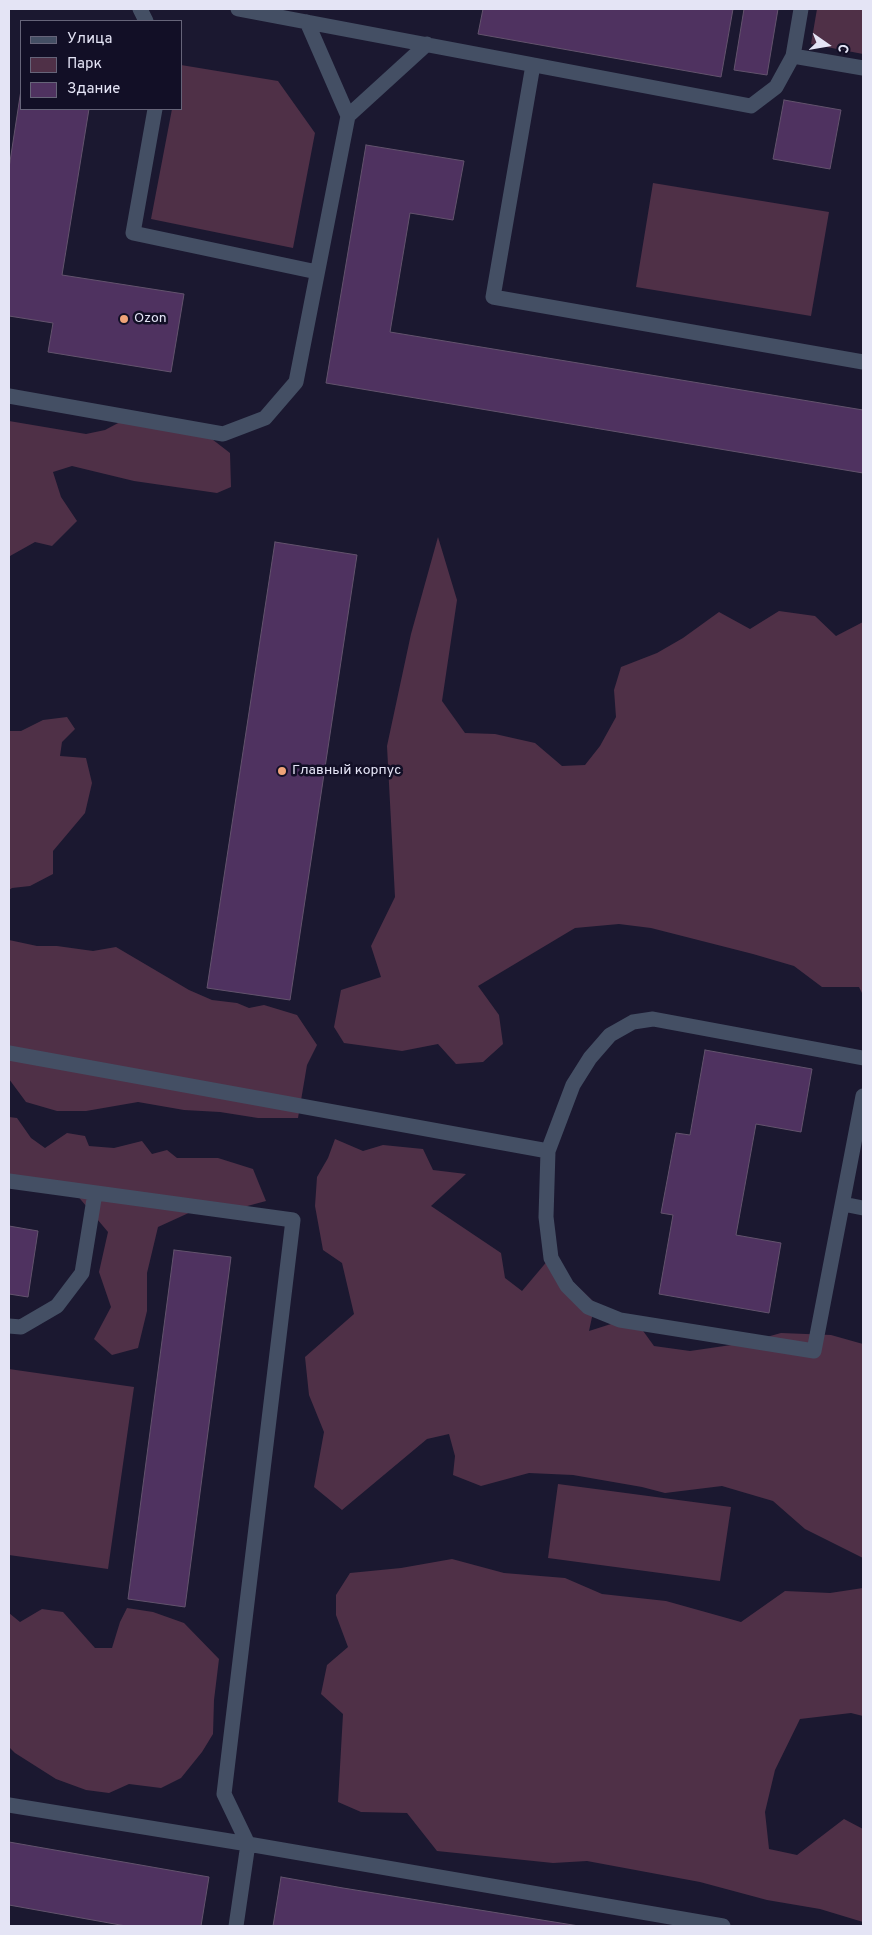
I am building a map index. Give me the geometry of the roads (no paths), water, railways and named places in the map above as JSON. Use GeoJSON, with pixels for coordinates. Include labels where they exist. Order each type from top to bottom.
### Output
{"type":"FeatureCollection","features":[{"type":"Feature","properties":{"kind":"lane"},"geometry":{"type":"LineString","coordinates":[[238,9],[751,106],[776,87],[793,56],[801,9]]}},
{"type":"Feature","properties":{"kind":"lane"},"geometry":{"type":"LineString","coordinates":[[9,396],[223,434],[265,418],[296,382],[348,116],[307,22]]}},
{"type":"Feature","properties":{"kind":"lane"},"geometry":{"type":"LineString","coordinates":[[348,116],[427,44]]}},
{"type":"Feature","properties":{"kind":"lane"},"geometry":{"type":"LineString","coordinates":[[793,56],[863,68]]}},
{"type":"Feature","properties":{"kind":"lane"},"geometry":{"type":"LineString","coordinates":[[534,65],[493,297],[863,362]]}},
{"type":"Feature","properties":{"kind":"lane"},"geometry":{"type":"LineString","coordinates":[[155,110],[133,233],[318,272]]}},
{"type":"Feature","properties":{"kind":"lane"},"geometry":{"type":"LineString","coordinates":[[863,1058],[653,1019],[633,1022],[610,1035],[590,1058],[570,1092],[548,1151],[546,1217],[551,1258],[567,1286],[588,1307],[620,1320],[814,1351],[863,1096]]}},
{"type":"Feature","properties":{"kind":"lane"},"geometry":{"type":"LineString","coordinates":[[9,1053],[548,1151]]}},
{"type":"Feature","properties":{"kind":"lane"},"geometry":{"type":"LineString","coordinates":[[9,1181],[293,1220],[224,1794],[248,1844],[236,1926]]}},
{"type":"Feature","properties":{"kind":"lane"},"geometry":{"type":"LineString","coordinates":[[9,1326],[20,1327],[57,1306],[82,1273],[95,1193]]}},
{"type":"Feature","properties":{"kind":"lane"},"geometry":{"type":"LineString","coordinates":[[843,1204],[863,1208]]}},
{"type":"Feature","properties":{"kind":"lane"},"geometry":{"type":"LineString","coordinates":[[9,1805],[723,1926]]}},
{"type":"Feature","properties":{"kind":"place","name":"Ozon"},"geometry":{"type":"Point","coordinates":[124,319]}},
{"type":"Feature","properties":{"kind":"place","name":"Главный корпус"},"geometry":{"type":"Point","coordinates":[282,771]}}]}
